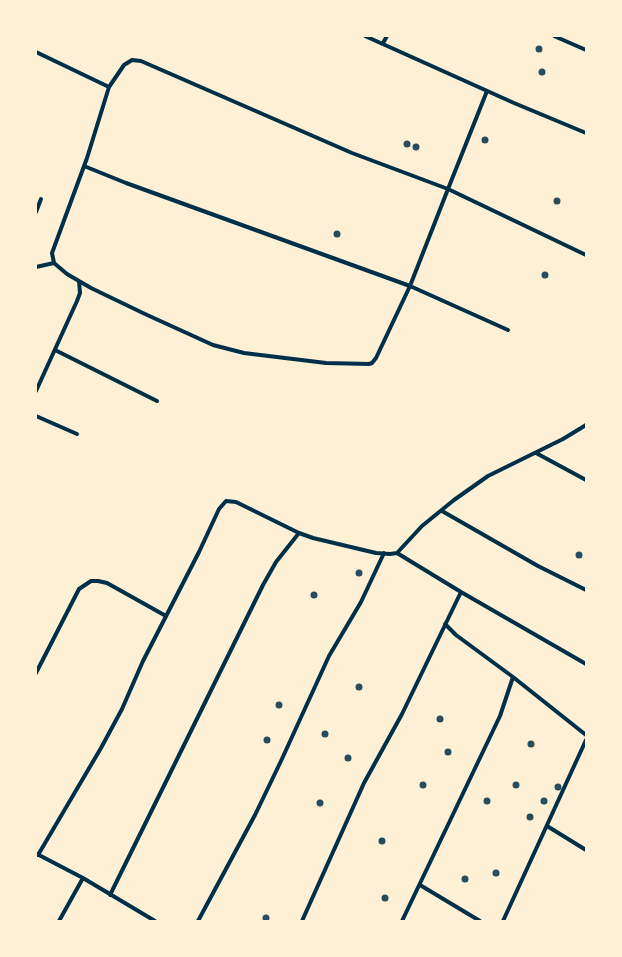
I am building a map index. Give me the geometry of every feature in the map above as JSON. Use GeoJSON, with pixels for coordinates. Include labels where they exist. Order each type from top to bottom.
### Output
{"type":"FeatureCollection","features":[{"type":"Feature","properties":{"kind":"street"},"geometry":{"type":"LineString","coordinates":[[364,36],[586,133]]}},
{"type":"Feature","properties":{"kind":"street"},"geometry":{"type":"LineString","coordinates":[[384,44],[387,36]]}},
{"type":"Feature","properties":{"kind":"street"},"geometry":{"type":"LineString","coordinates":[[554,36],[586,50]]}},
{"type":"Feature","properties":{"kind":"street"},"geometry":{"type":"LineString","coordinates":[[36,52],[109,87]]}},
{"type":"Feature","properties":{"kind":"street"},"geometry":{"type":"LineString","coordinates":[[487,90],[448,189],[410,286],[376,358],[372,363],[364,365],[318,362],[244,353],[213,345],[145,314],[79,281],[67,274],[54,263],[52,252],[84,166],[109,87],[124,65],[132,60],[141,61],[352,153],[448,189],[586,255]]}},
{"type":"Feature","properties":{"kind":"street"},"geometry":{"type":"LineString","coordinates":[[84,166],[126,184],[410,286],[508,330]]}},
{"type":"Feature","properties":{"kind":"street"},"geometry":{"type":"LineString","coordinates":[[36,212],[41,199]]}},
{"type":"Feature","properties":{"kind":"street"},"geometry":{"type":"LineString","coordinates":[[36,267],[54,263]]}},
{"type":"Feature","properties":{"kind":"street"},"geometry":{"type":"LineString","coordinates":[[36,391],[80,293],[79,281]]}},
{"type":"Feature","properties":{"kind":"street"},"geometry":{"type":"LineString","coordinates":[[55,350],[157,401]]}},
{"type":"Feature","properties":{"kind":"street"},"geometry":{"type":"LineString","coordinates":[[36,416],[77,434]]}},
{"type":"Feature","properties":{"kind":"street"},"geometry":{"type":"LineString","coordinates":[[397,553],[422,526],[467,490],[488,476],[563,439],[586,425]]}},
{"type":"Feature","properties":{"kind":"street"},"geometry":{"type":"LineString","coordinates":[[536,453],[586,480]]}},
{"type":"Feature","properties":{"kind":"street"},"geometry":{"type":"LineString","coordinates":[[155,921],[83,878],[37,855],[122,710],[143,661],[199,552],[219,509],[226,501],[236,502],[299,533],[313,538],[376,553],[397,553],[461,592],[586,664]]}},
{"type":"Feature","properties":{"kind":"street"},"geometry":{"type":"LineString","coordinates":[[442,511],[538,566],[586,590]]}},
{"type":"Feature","properties":{"kind":"street"},"geometry":{"type":"LineString","coordinates":[[110,895],[263,585],[276,562],[299,533]]}},
{"type":"Feature","properties":{"kind":"street"},"geometry":{"type":"LineString","coordinates":[[198,921],[282,761],[329,656],[361,602],[384,554]]}},
{"type":"Feature","properties":{"kind":"street"},"geometry":{"type":"LineString","coordinates":[[36,674],[79,590],[91,581],[107,583],[166,616]]}},
{"type":"Feature","properties":{"kind":"street"},"geometry":{"type":"LineString","coordinates":[[302,921],[361,789],[402,714],[461,592]]}},
{"type":"Feature","properties":{"kind":"street"},"geometry":{"type":"LineString","coordinates":[[445,624],[456,635],[513,677],[586,735]]}},
{"type":"Feature","properties":{"kind":"street"},"geometry":{"type":"LineString","coordinates":[[402,921],[500,716],[513,677]]}},
{"type":"Feature","properties":{"kind":"street"},"geometry":{"type":"LineString","coordinates":[[503,921],[586,740]]}},
{"type":"Feature","properties":{"kind":"street"},"geometry":{"type":"LineString","coordinates":[[547,826],[586,850]]}},
{"type":"Feature","properties":{"kind":"street"},"geometry":{"type":"LineString","coordinates":[[59,921],[83,878]]}},
{"type":"Feature","properties":{"kind":"street"},"geometry":{"type":"LineString","coordinates":[[420,885],[480,921]]}},
{"type":"Feature","properties":{"kind":"building"},"geometry":{"type":"Polygon","coordinates":[[[539,45],[542,46],[542,52],[539,53],[536,52],[535,49],[536,46],[539,45]]]}},
{"type":"Feature","properties":{"kind":"building"},"geometry":{"type":"Polygon","coordinates":[[[542,68],[545,69],[545,75],[542,76],[539,75],[538,72],[539,69],[542,68]]]}},
{"type":"Feature","properties":{"kind":"building"},"geometry":{"type":"Polygon","coordinates":[[[485,136],[488,137],[488,143],[485,144],[482,143],[481,140],[482,137],[485,136]]]}},
{"type":"Feature","properties":{"kind":"building"},"geometry":{"type":"Polygon","coordinates":[[[407,140],[410,141],[410,147],[407,148],[404,147],[403,144],[404,141],[407,140]]]}},
{"type":"Feature","properties":{"kind":"building"},"geometry":{"type":"Polygon","coordinates":[[[416,143],[419,144],[419,150],[416,151],[413,150],[412,147],[413,144],[416,143]]]}},
{"type":"Feature","properties":{"kind":"building"},"geometry":{"type":"Polygon","coordinates":[[[557,197],[560,198],[560,204],[557,205],[554,204],[553,201],[554,198],[557,197]]]}},
{"type":"Feature","properties":{"kind":"building"},"geometry":{"type":"Polygon","coordinates":[[[337,230],[340,231],[340,237],[337,238],[334,237],[333,234],[334,231],[337,230]]]}},
{"type":"Feature","properties":{"kind":"building"},"geometry":{"type":"Polygon","coordinates":[[[545,271],[548,272],[548,278],[545,279],[542,278],[541,275],[542,272],[545,271]]]}},
{"type":"Feature","properties":{"kind":"building"},"geometry":{"type":"Polygon","coordinates":[[[579,551],[582,552],[582,558],[579,559],[576,558],[575,555],[576,552],[579,551]]]}},
{"type":"Feature","properties":{"kind":"building"},"geometry":{"type":"Polygon","coordinates":[[[359,569],[362,570],[362,576],[359,577],[356,576],[355,573],[356,570],[359,569]]]}},
{"type":"Feature","properties":{"kind":"building"},"geometry":{"type":"Polygon","coordinates":[[[314,591],[317,592],[317,598],[314,599],[311,598],[310,595],[311,592],[314,591]]]}},
{"type":"Feature","properties":{"kind":"building"},"geometry":{"type":"Polygon","coordinates":[[[359,683],[362,684],[362,690],[359,691],[356,690],[355,687],[356,684],[359,683]]]}},
{"type":"Feature","properties":{"kind":"building"},"geometry":{"type":"Polygon","coordinates":[[[279,701],[282,702],[282,708],[279,709],[276,708],[275,705],[276,702],[279,701]]]}},
{"type":"Feature","properties":{"kind":"building"},"geometry":{"type":"Polygon","coordinates":[[[440,715],[443,716],[443,722],[440,723],[437,722],[436,719],[437,716],[440,715]]]}},
{"type":"Feature","properties":{"kind":"building"},"geometry":{"type":"Polygon","coordinates":[[[325,730],[328,731],[328,737],[325,738],[322,737],[321,734],[322,731],[325,730]]]}},
{"type":"Feature","properties":{"kind":"building"},"geometry":{"type":"Polygon","coordinates":[[[267,736],[270,737],[270,743],[267,744],[264,743],[263,740],[264,737],[267,736]]]}},
{"type":"Feature","properties":{"kind":"building"},"geometry":{"type":"Polygon","coordinates":[[[531,740],[534,741],[534,747],[531,748],[528,747],[527,744],[528,741],[531,740]]]}},
{"type":"Feature","properties":{"kind":"building"},"geometry":{"type":"Polygon","coordinates":[[[448,748],[451,749],[451,755],[448,756],[445,755],[444,752],[445,749],[448,748]]]}},
{"type":"Feature","properties":{"kind":"building"},"geometry":{"type":"Polygon","coordinates":[[[348,754],[351,755],[351,761],[348,762],[345,761],[344,758],[345,755],[348,754]]]}},
{"type":"Feature","properties":{"kind":"building"},"geometry":{"type":"Polygon","coordinates":[[[423,781],[426,782],[426,788],[423,789],[420,788],[419,785],[420,782],[423,781]]]}},
{"type":"Feature","properties":{"kind":"building"},"geometry":{"type":"Polygon","coordinates":[[[516,781],[519,782],[519,788],[516,789],[513,788],[512,785],[513,782],[516,781]]]}},
{"type":"Feature","properties":{"kind":"building"},"geometry":{"type":"Polygon","coordinates":[[[558,783],[561,784],[561,790],[558,791],[555,790],[554,787],[555,784],[558,783]]]}},
{"type":"Feature","properties":{"kind":"building"},"geometry":{"type":"Polygon","coordinates":[[[487,797],[490,798],[490,804],[487,805],[484,804],[483,801],[484,798],[487,797]]]}},
{"type":"Feature","properties":{"kind":"building"},"geometry":{"type":"Polygon","coordinates":[[[544,797],[547,798],[547,804],[544,805],[541,804],[540,801],[541,798],[544,797]]]}},
{"type":"Feature","properties":{"kind":"building"},"geometry":{"type":"Polygon","coordinates":[[[320,799],[323,800],[323,806],[320,807],[317,806],[316,803],[317,800],[320,799]]]}},
{"type":"Feature","properties":{"kind":"building"},"geometry":{"type":"Polygon","coordinates":[[[530,813],[533,814],[533,820],[530,821],[527,820],[526,817],[527,814],[530,813]]]}},
{"type":"Feature","properties":{"kind":"building"},"geometry":{"type":"Polygon","coordinates":[[[382,837],[385,838],[385,844],[382,845],[379,844],[378,841],[379,838],[382,837]]]}},
{"type":"Feature","properties":{"kind":"building"},"geometry":{"type":"Polygon","coordinates":[[[496,869],[499,870],[499,876],[496,877],[493,876],[492,873],[493,870],[496,869]]]}},
{"type":"Feature","properties":{"kind":"building"},"geometry":{"type":"Polygon","coordinates":[[[465,875],[468,876],[468,882],[465,883],[462,882],[461,879],[462,876],[465,875]]]}},
{"type":"Feature","properties":{"kind":"building"},"geometry":{"type":"Polygon","coordinates":[[[385,894],[388,895],[388,901],[385,902],[382,901],[381,898],[382,895],[385,894]]]}},
{"type":"Feature","properties":{"kind":"building"},"geometry":{"type":"Polygon","coordinates":[[[266,914],[269,915],[269,921],[266,922],[263,921],[262,918],[263,915],[266,914]]]}}]}
